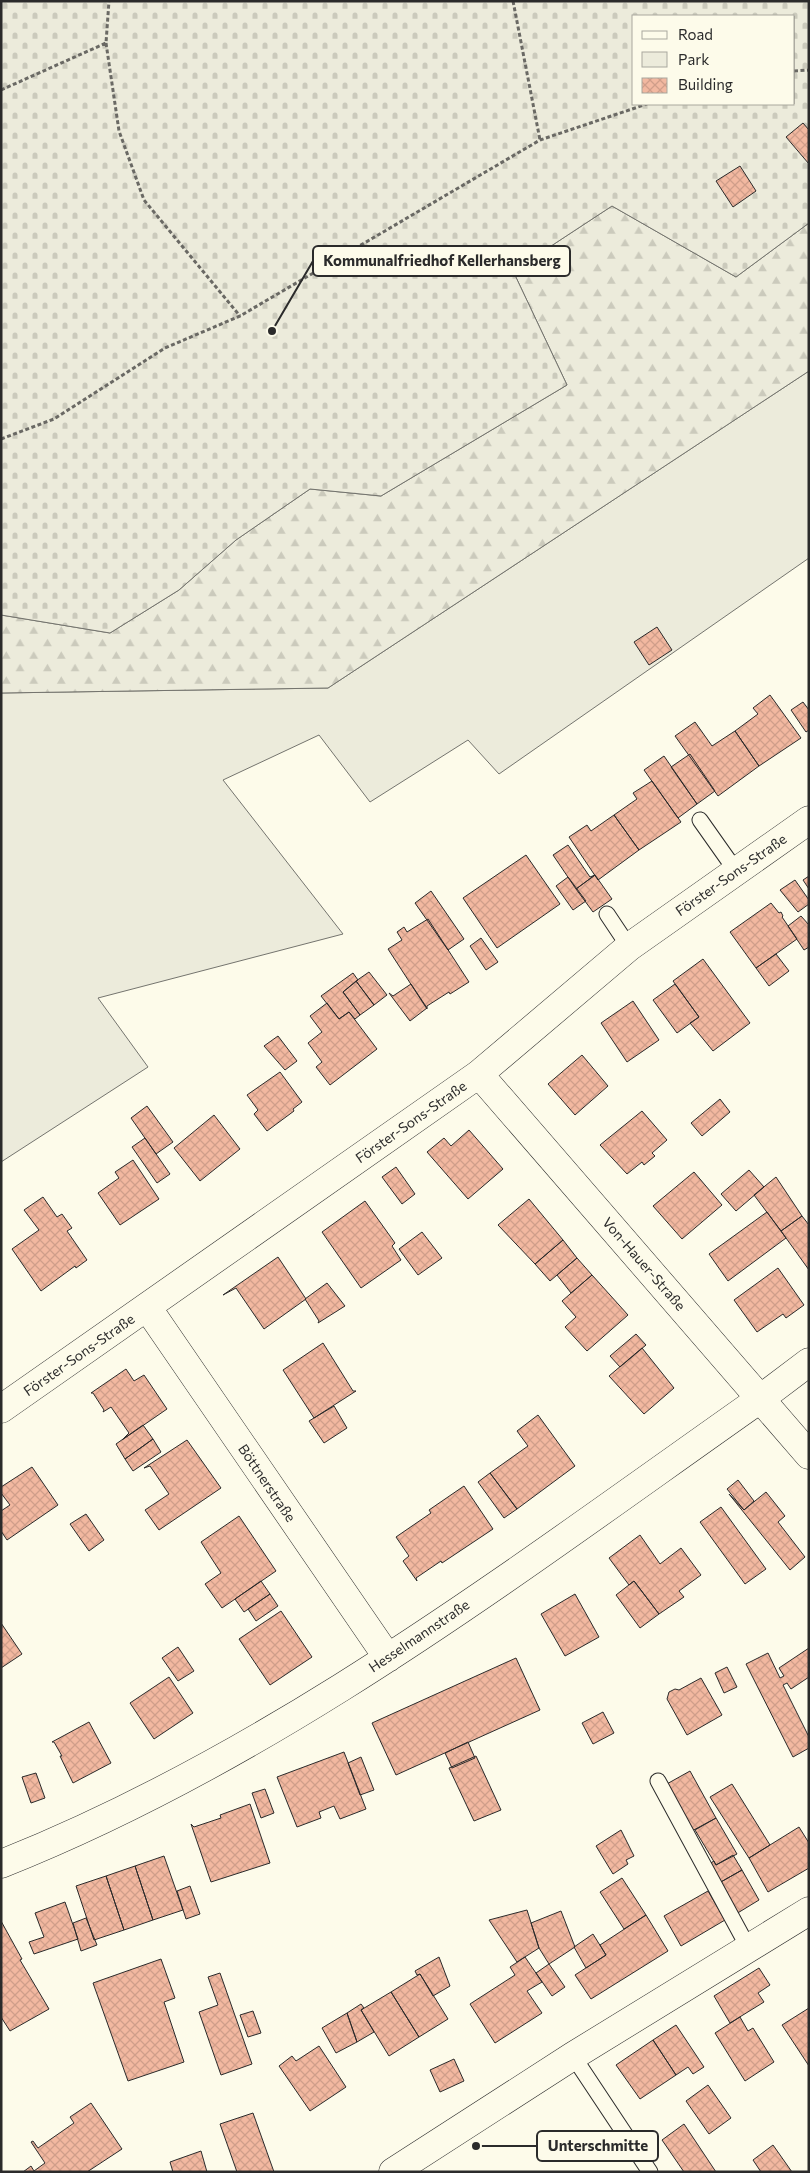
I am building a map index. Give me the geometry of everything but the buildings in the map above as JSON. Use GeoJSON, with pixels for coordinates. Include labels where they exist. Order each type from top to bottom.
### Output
{"type":"FeatureCollection","features":[{"type":"Feature","properties":{"kind":"street","name":"Förster-Sons-Straße"},"geometry":{"type":"LineString","coordinates":[[1,1410],[479,1074],[629,947],[809,820]]}},
{"type":"Feature","properties":{"kind":"street","name":"Von-Hauer-Straße"},"geometry":{"type":"LineString","coordinates":[[479,1074],[809,1456]]}},
{"type":"Feature","properties":{"kind":"street","name":"Böttnerstraße"},"geometry":{"type":"LineString","coordinates":[[147,1307],[388,1658]]}},
{"type":"Feature","properties":{"kind":"street","name":"Hesselmannstraße"},"geometry":{"type":"LineString","coordinates":[[1,1864],[46,1846],[128,1807],[291,1718],[388,1658],[760,1399],[809,1362]]}},
{"type":"Feature","properties":{"kind":"street"},"geometry":{"type":"LineString","coordinates":[[393,2172],[573,2056],[809,1912]]}},
{"type":"Feature","properties":{"kind":"lane"},"geometry":{"type":"LineString","coordinates":[[700,820],[736,871]]}},
{"type":"Feature","properties":{"kind":"lane"},"geometry":{"type":"LineString","coordinates":[[607,914],[629,947]]}},
{"type":"Feature","properties":{"kind":"lane"},"geometry":{"type":"LineString","coordinates":[[658,1781],[749,1949]]}},
{"type":"Feature","properties":{"kind":"lane"},"geometry":{"type":"LineString","coordinates":[[573,2056],[650,2172]]}},
{"type":"Feature","properties":{"kind":"path"},"geometry":{"type":"LineString","coordinates":[[109,1],[106,43],[119,132],[144,200],[240,316]]}},
{"type":"Feature","properties":{"kind":"path"},"geometry":{"type":"LineString","coordinates":[[513,1],[540,140]]}},
{"type":"Feature","properties":{"kind":"path"},"geometry":{"type":"LineString","coordinates":[[1,90],[106,43]]}},
{"type":"Feature","properties":{"kind":"path"},"geometry":{"type":"LineString","coordinates":[[795,71],[809,70]]}},
{"type":"Feature","properties":{"kind":"path"},"geometry":{"type":"LineString","coordinates":[[1,439],[54,419],[165,348],[240,316],[540,140],[644,105]]}},
{"type":"Feature","properties":{"kind":"green space"},"geometry":{"type":"Polygon","coordinates":[[[1,1],[809,1],[809,223],[736,277],[612,206],[513,271],[567,385],[381,496],[310,489],[236,540],[179,590],[110,633],[1,615],[1,1]]]}},
{"type":"Feature","properties":{"kind":"green space"},"geometry":{"type":"Polygon","coordinates":[[[612,206],[736,277],[809,223],[809,371],[328,688],[1,693],[1,615],[110,633],[179,590],[236,540],[310,489],[381,496],[567,385],[513,271],[612,206]]]}},
{"type":"Feature","properties":{"kind":"green space"},"geometry":{"type":"Polygon","coordinates":[[[809,371],[809,558],[499,774],[468,740],[370,802],[319,735],[223,780],[343,934],[98,998],[148,1067],[1,1162],[1,693],[328,688],[809,371]]]}},
{"type":"Feature","properties":{"kind":"place","name":"Kommunalfriedhof Kellerhansberg"},"geometry":{"type":"Point","coordinates":[272,331]}},
{"type":"Feature","properties":{"kind":"place","name":"Unterschmitte"},"geometry":{"type":"Point","coordinates":[476,2146]}}]}
